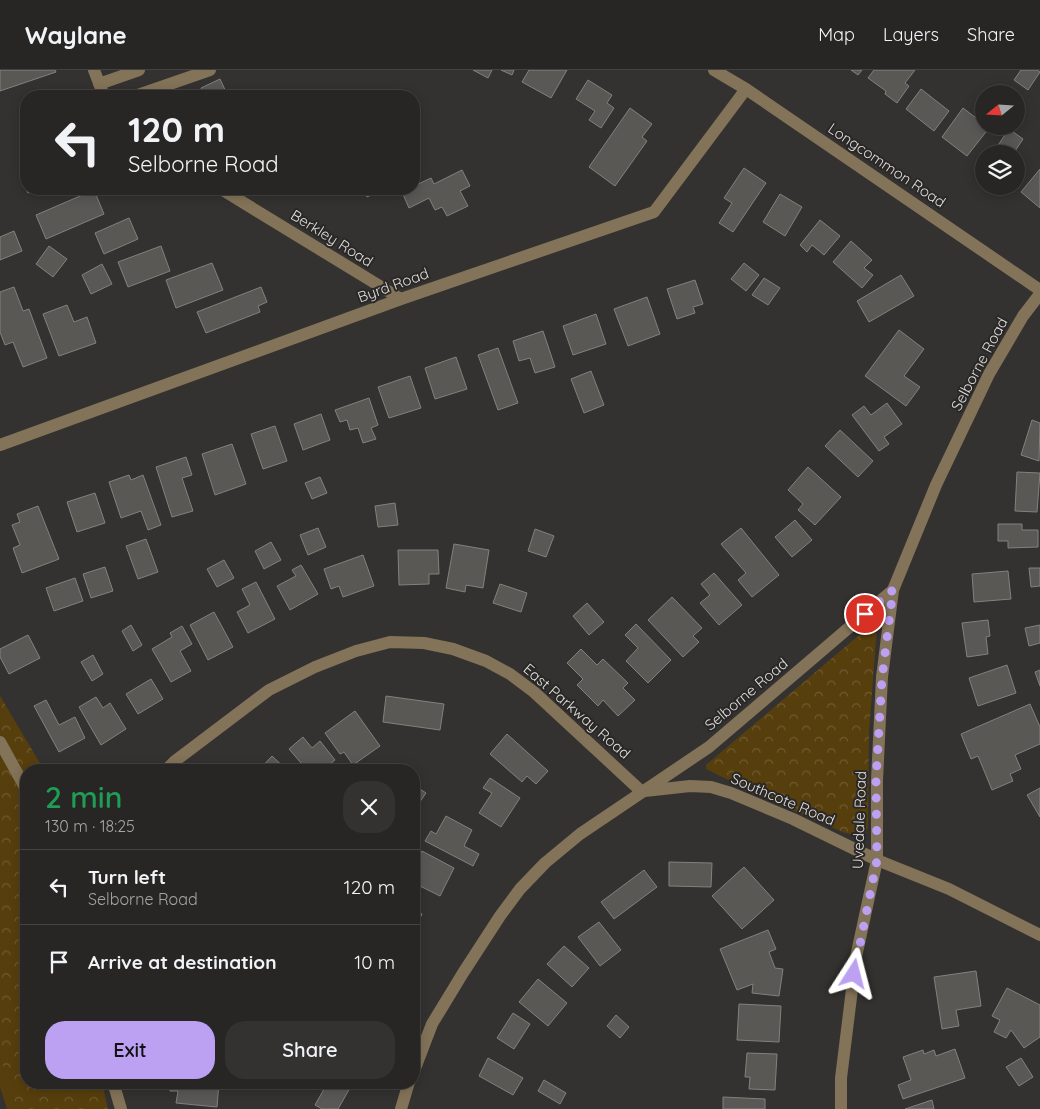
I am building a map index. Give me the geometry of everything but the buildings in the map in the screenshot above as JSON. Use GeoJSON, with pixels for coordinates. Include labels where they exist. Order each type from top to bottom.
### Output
{"type":"FeatureCollection","features":[{"type":"Feature","properties":{"kind":"street"},"geometry":{"type":"LineString","coordinates":[[94,70],[101,90],[139,70]]}},
{"type":"Feature","properties":{"kind":"street"},"geometry":{"type":"LineString","coordinates":[[152,90],[210,70]]}},
{"type":"Feature","properties":{"kind":"street","name":"Longcommon Road"},"geometry":{"type":"LineString","coordinates":[[714,70],[746,89],[1040,290]]}},
{"type":"Feature","properties":{"kind":"street","name":"Byrd Road"},"geometry":{"type":"LineString","coordinates":[[0,446],[401,300],[654,212],[746,89]]}},
{"type":"Feature","properties":{"kind":"street","name":"Berkley Road"},"geometry":{"type":"LineString","coordinates":[[231,195],[401,300]]}},
{"type":"Feature","properties":{"kind":"street","name":"Selborne Road"},"geometry":{"type":"LineString","coordinates":[[420,1055],[432,1024],[462,973],[520,889],[546,862],[580,834],[709,747],[893,590],[936,485],[989,374],[1024,316],[1040,294]]}},
{"type":"Feature","properties":{"kind":"street","name":"Uvedale Road"},"geometry":{"type":"LineString","coordinates":[[841,1109],[841,1078],[856,957],[877,860],[876,780],[882,678],[893,590]]}},
{"type":"Feature","properties":{"kind":"street","name":"East Parkway Road"},"geometry":{"type":"LineString","coordinates":[[172,764],[269,690],[315,667],[356,651],[390,642],[424,642],[453,649],[486,661],[510,674],[534,692],[642,792]]}},
{"type":"Feature","properties":{"kind":"street"},"geometry":{"type":"LineString","coordinates":[[0,742],[20,778]]}},
{"type":"Feature","properties":{"kind":"street","name":"Southcote Road"},"geometry":{"type":"LineString","coordinates":[[642,792],[690,786],[718,789],[793,819],[877,860],[949,889],[1040,935]]}},
{"type":"Feature","properties":{"kind":"street"},"geometry":{"type":"LineString","coordinates":[[115,1089],[121,1109]]}},
{"type":"Feature","properties":{"kind":"street"},"geometry":{"type":"LineString","coordinates":[[401,1109],[407,1089]]}},
{"type":"Feature","properties":{"kind":"green space"},"geometry":{"type":"Polygon","coordinates":[[[871,625],[876,625],[877,628],[869,731],[868,826],[865,835],[859,836],[845,833],[763,797],[706,769],[706,765],[871,625]]]}},
{"type":"Feature","properties":{"kind":"green space"},"geometry":{"type":"Polygon","coordinates":[[[0,696],[40,764],[20,764],[20,1089],[103,1089],[108,1109],[17,1109],[0,1058],[0,696]]]}},
{"type":"Feature","properties":{"kind":"green space"},"geometry":{"type":"Polygon","coordinates":[[[0,1058],[17,1109],[7,1109],[0,1087],[0,1058]]]}},
{"type":"Feature","properties":{"kind":"route"},"geometry":{"type":"LineString","coordinates":[[854,974],[877,860],[876,780],[882,678],[893,590],[865,614]]}}]}
